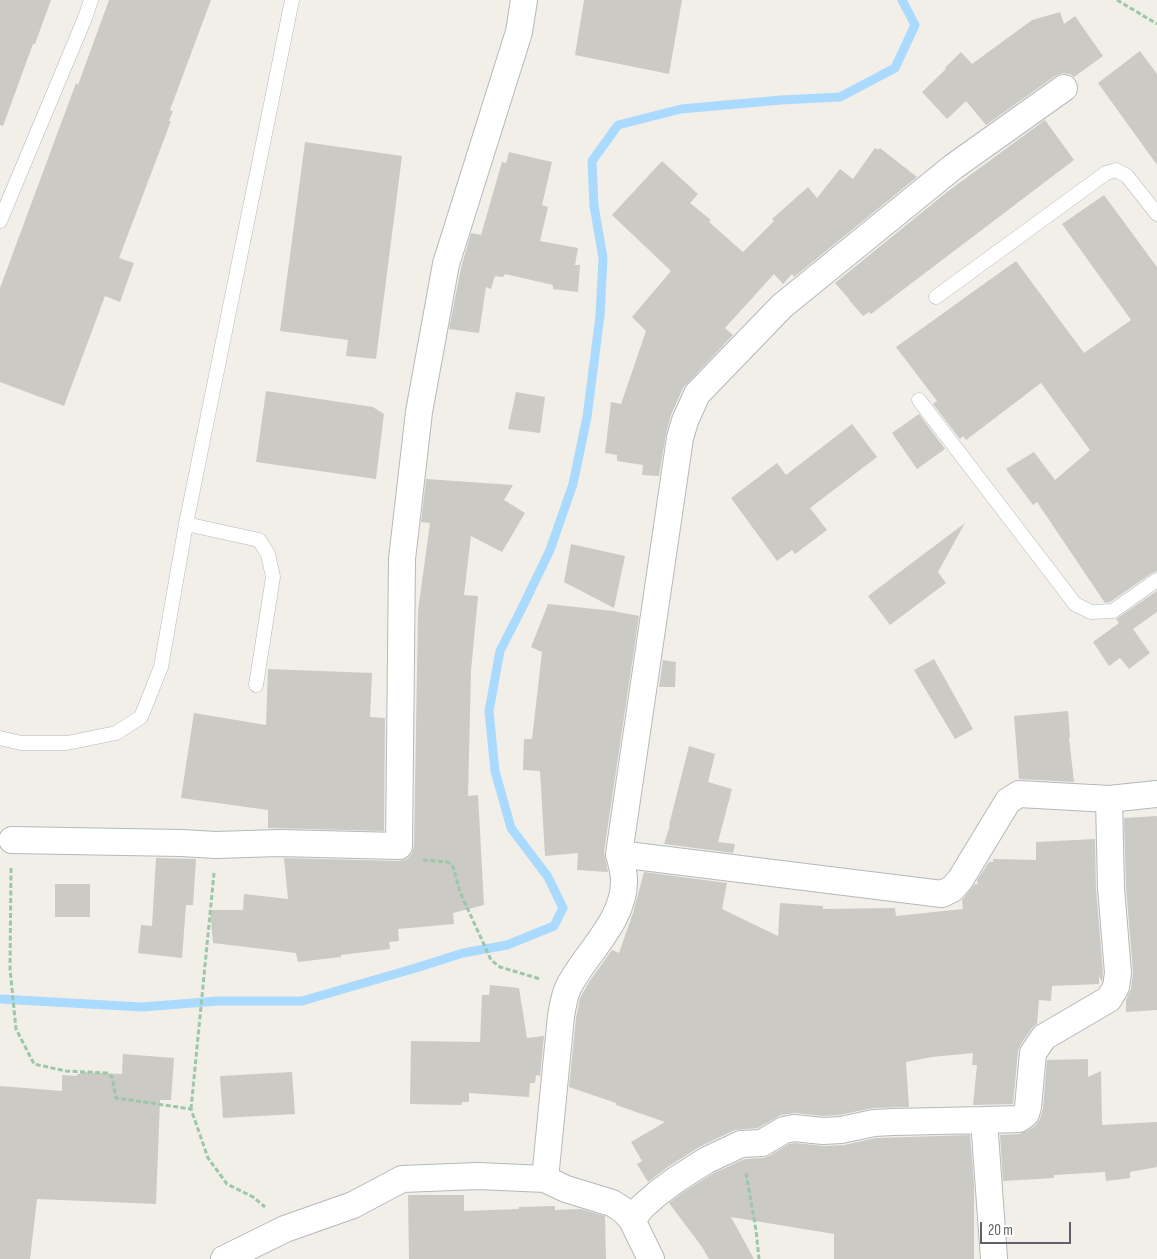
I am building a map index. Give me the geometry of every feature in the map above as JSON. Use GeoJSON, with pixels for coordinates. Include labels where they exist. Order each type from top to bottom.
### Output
{"type":"FeatureCollection","features":[{"type":"Feature","properties":{"kind":"street"},"geometry":{"type":"LineString","coordinates":[[12,840],[216,846],[279,843],[399,846],[402,559],[419,412],[446,264],[519,32],[524,0]]}},
{"type":"Feature","properties":{"kind":"street"},"geometry":{"type":"LineString","coordinates":[[545,1179],[563,1002],[568,987],[615,917],[622,899],[624,880],[619,854],[684,421],[697,394],[782,306],[953,167],[1064,88]]}},
{"type":"Feature","properties":{"kind":"street"},"geometry":{"type":"LineString","coordinates":[[619,854],[942,894],[952,889],[960,880],[1008,800],[1020,794],[1109,798],[1157,794]]}},
{"type":"Feature","properties":{"kind":"street"},"geometry":{"type":"LineString","coordinates":[[632,1220],[658,1193],[707,1160],[741,1144],[762,1143],[784,1130],[794,1128],[823,1131],[841,1130],[874,1123],[893,1122],[1019,1119],[1026,1114],[1033,1054],[1038,1044],[1044,1037],[1109,1000],[1116,987],[1118,973],[1111,888],[1109,798]]}},
{"type":"Feature","properties":{"kind":"street"},"geometry":{"type":"LineString","coordinates":[[984,1120],[994,1259]]}},
{"type":"Feature","properties":{"kind":"street"},"geometry":{"type":"LineString","coordinates":[[224,1259],[286,1229],[352,1205],[402,1179],[478,1176],[545,1179],[566,1189],[612,1204],[624,1210],[632,1220],[651,1259]]}},
{"type":"Feature","properties":{"kind":"lane"},"geometry":{"type":"LineString","coordinates":[[0,221],[91,0]]}},
{"type":"Feature","properties":{"kind":"lane"},"geometry":{"type":"LineString","coordinates":[[0,738],[21,743],[67,743],[116,733],[141,717],[161,667],[186,524],[292,0]]}},
{"type":"Feature","properties":{"kind":"lane"},"geometry":{"type":"LineString","coordinates":[[936,297],[1106,173],[1116,170],[1127,176],[1157,214]]}},
{"type":"Feature","properties":{"kind":"lane"},"geometry":{"type":"LineString","coordinates":[[919,400],[1076,604],[1091,612],[1113,611],[1157,580]]}},
{"type":"Feature","properties":{"kind":"lane"},"geometry":{"type":"LineString","coordinates":[[186,524],[259,540],[268,554],[273,577],[256,685]]}},
{"type":"Feature","properties":{"kind":"path"},"geometry":{"type":"LineString","coordinates":[[1117,0],[1157,24]]}},
{"type":"Feature","properties":{"kind":"path"},"geometry":{"type":"LineString","coordinates":[[12,840],[10,969],[16,1029],[34,1064],[66,1071],[107,1073],[112,1077],[116,1098],[191,1109]]}},
{"type":"Feature","properties":{"kind":"path"},"geometry":{"type":"LineString","coordinates":[[216,846],[191,1109],[208,1158],[227,1184],[253,1197],[271,1211],[286,1229]]}},
{"type":"Feature","properties":{"kind":"path"},"geometry":{"type":"LineString","coordinates":[[399,846],[423,860],[448,862],[454,867],[460,892],[491,960],[500,967],[568,987]]}},
{"type":"Feature","properties":{"kind":"path"},"geometry":{"type":"LineString","coordinates":[[741,1144],[756,1230],[759,1259]]}},
{"type":"Feature","properties":{"kind":"building"},"geometry":{"type":"Polygon","coordinates":[[[0,0],[51,0],[3,126],[0,125],[0,0]]]}},
{"type":"Feature","properties":{"kind":"building"},"geometry":{"type":"Polygon","coordinates":[[[109,0],[211,0],[170,110],[173,111],[169,121],[171,121],[119,258],[134,263],[120,302],[105,296],[64,406],[0,382],[0,288],[109,0]]]}},
{"type":"Feature","properties":{"kind":"building"},"geometry":{"type":"Polygon","coordinates":[[[584,0],[682,0],[669,74],[575,55],[584,0]]]}},
{"type":"Feature","properties":{"kind":"building"},"geometry":{"type":"Polygon","coordinates":[[[1060,12],[1064,24],[1075,16],[1103,56],[1074,77],[1063,73],[1055,76],[986,125],[966,101],[947,119],[922,92],[961,52],[972,64],[1032,20],[1060,12]]]}},
{"type":"Feature","properties":{"kind":"building"},"geometry":{"type":"Polygon","coordinates":[[[1140,51],[1157,74],[1157,165],[1098,83],[1140,51]]]}},
{"type":"Feature","properties":{"kind":"building"},"geometry":{"type":"Polygon","coordinates":[[[1045,120],[1074,160],[871,314],[869,312],[863,316],[835,283],[947,192],[1045,120]]]}},
{"type":"Feature","properties":{"kind":"building"},"geometry":{"type":"Polygon","coordinates":[[[305,142],[402,156],[376,359],[346,356],[348,340],[280,331],[305,142]]]}},
{"type":"Feature","properties":{"kind":"building"},"geometry":{"type":"Polygon","coordinates":[[[875,148],[878,150],[880,148],[917,177],[794,277],[792,274],[783,284],[774,274],[725,328],[733,335],[683,388],[671,415],[659,476],[642,475],[643,465],[617,461],[617,455],[605,453],[611,402],[621,404],[646,331],[632,317],[671,271],[612,215],[662,161],[698,194],[690,203],[711,220],[709,222],[743,252],[774,221],[772,219],[808,187],[817,198],[840,169],[853,179],[875,148]]]}},
{"type":"Feature","properties":{"kind":"building"},"geometry":{"type":"Polygon","coordinates":[[[509,152],[552,162],[542,205],[548,207],[540,241],[578,248],[575,265],[580,265],[578,292],[553,289],[553,285],[505,274],[503,277],[495,276],[491,289],[486,287],[479,333],[449,329],[461,268],[471,233],[481,235],[502,162],[506,163],[509,152]]]}},
{"type":"Feature","properties":{"kind":"building"},"geometry":{"type":"Polygon","coordinates":[[[1104,195],[1157,267],[1157,571],[1110,602],[1105,603],[1037,502],[1033,505],[1006,469],[1034,452],[1055,480],[1090,450],[1041,383],[966,440],[963,436],[960,439],[933,404],[937,401],[896,347],[1016,261],[1084,353],[1131,320],[1062,224],[1104,195]]]}},
{"type":"Feature","properties":{"kind":"building"},"geometry":{"type":"Polygon","coordinates":[[[266,391],[373,407],[384,414],[376,479],[256,462],[266,391]]]}},
{"type":"Feature","properties":{"kind":"building"},"geometry":{"type":"Polygon","coordinates":[[[516,392],[545,397],[540,433],[508,429],[516,392]]]}},
{"type":"Feature","properties":{"kind":"building"},"geometry":{"type":"Polygon","coordinates":[[[919,414],[945,449],[917,469],[892,433],[919,414]]]}},
{"type":"Feature","properties":{"kind":"building"},"geometry":{"type":"Polygon","coordinates":[[[852,424],[877,457],[810,508],[827,530],[795,554],[792,550],[777,561],[731,498],[777,463],[786,475],[852,424]]]}},
{"type":"Feature","properties":{"kind":"building"},"geometry":{"type":"Polygon","coordinates":[[[426,479],[513,485],[504,500],[525,513],[502,552],[471,536],[464,595],[478,596],[471,671],[468,796],[478,795],[484,905],[453,913],[454,924],[398,929],[399,941],[389,942],[390,949],[341,955],[341,957],[298,962],[296,953],[213,943],[210,910],[243,910],[244,894],[288,899],[284,858],[399,861],[407,859],[412,853],[414,846],[418,611],[430,523],[421,522],[426,479]]]}},
{"type":"Feature","properties":{"kind":"building"},"geometry":{"type":"Polygon","coordinates":[[[965,523],[938,572],[946,583],[890,625],[868,596],[965,523]]]}},
{"type":"Feature","properties":{"kind":"building"},"geometry":{"type":"Polygon","coordinates":[[[571,544],[625,556],[614,608],[564,582],[571,544]]]}},
{"type":"Feature","properties":{"kind":"building"},"geometry":{"type":"Polygon","coordinates":[[[1157,591],[1157,612],[1133,629],[1150,653],[1129,669],[1120,658],[1109,666],[1093,642],[1119,623],[1116,619],[1157,591]]]}},
{"type":"Feature","properties":{"kind":"building"},"geometry":{"type":"Polygon","coordinates":[[[548,604],[613,611],[639,616],[604,852],[608,872],[577,870],[578,853],[545,856],[540,771],[523,770],[524,739],[532,739],[542,652],[531,647],[548,604]]]}},
{"type":"Feature","properties":{"kind":"building"},"geometry":{"type":"Polygon","coordinates":[[[934,659],[973,729],[955,739],[914,670],[934,659]]]}},
{"type":"Feature","properties":{"kind":"building"},"geometry":{"type":"Polygon","coordinates":[[[663,660],[676,662],[675,687],[659,687],[663,660]]]}},
{"type":"Feature","properties":{"kind":"building"},"geometry":{"type":"Polygon","coordinates":[[[268,669],[372,673],[370,717],[385,718],[384,831],[268,828],[268,810],[181,798],[194,713],[266,725],[268,669]]]}},
{"type":"Feature","properties":{"kind":"building"},"geometry":{"type":"Polygon","coordinates":[[[1068,711],[1074,782],[1019,779],[1014,716],[1068,711]]]}},
{"type":"Feature","properties":{"kind":"building"},"geometry":{"type":"Polygon","coordinates":[[[689,746],[715,754],[708,782],[732,789],[718,842],[735,844],[733,853],[664,844],[689,746]]]}},
{"type":"Feature","properties":{"kind":"building"},"geometry":{"type":"Polygon","coordinates":[[[1157,816],[1157,1010],[1126,1012],[1126,1000],[1131,989],[1133,972],[1126,887],[1124,818],[1157,816]]]}},
{"type":"Feature","properties":{"kind":"building"},"geometry":{"type":"Polygon","coordinates":[[[1095,839],[1102,982],[1099,976],[1099,984],[1052,986],[1051,1001],[1039,1000],[1037,1024],[1032,1028],[1018,1051],[1013,1104],[973,1105],[977,1065],[972,1065],[973,1053],[906,1062],[909,1107],[873,1108],[839,1115],[823,1116],[795,1113],[781,1115],[758,1128],[735,1130],[701,1146],[648,1182],[637,1164],[642,1161],[631,1142],[665,1122],[569,1087],[576,1018],[580,998],[612,950],[619,953],[633,913],[644,872],[727,883],[722,909],[778,936],[780,903],[823,906],[823,909],[895,908],[896,916],[963,909],[962,900],[975,884],[978,884],[977,880],[989,862],[993,862],[993,859],[1036,860],[1036,842],[1095,839]]]}},
{"type":"Feature","properties":{"kind":"building"},"geometry":{"type":"Polygon","coordinates":[[[156,858],[196,859],[193,905],[186,905],[182,958],[138,953],[141,925],[152,926],[156,858]]]}},
{"type":"Feature","properties":{"kind":"building"},"geometry":{"type":"Polygon","coordinates":[[[55,884],[90,884],[90,917],[55,917],[55,884]]]}},
{"type":"Feature","properties":{"kind":"building"},"geometry":{"type":"Polygon","coordinates":[[[490,985],[519,988],[527,1038],[544,1036],[540,1076],[536,1075],[535,1083],[530,1083],[529,1097],[469,1093],[469,1102],[462,1102],[462,1105],[410,1104],[411,1041],[480,1042],[482,995],[489,995],[490,985]]]}},
{"type":"Feature","properties":{"kind":"building"},"geometry":{"type":"Polygon","coordinates":[[[123,1054],[174,1058],[171,1100],[160,1100],[156,1204],[37,1199],[30,1259],[0,1259],[0,1086],[62,1091],[62,1075],[77,1076],[81,1072],[122,1074],[123,1054]]]}},
{"type":"Feature","properties":{"kind":"building"},"geometry":{"type":"Polygon","coordinates":[[[1088,1059],[1088,1077],[1101,1071],[1102,1125],[1157,1122],[1157,1167],[1130,1172],[1130,1178],[1106,1181],[1105,1172],[1003,1181],[1000,1135],[1019,1134],[1027,1131],[1035,1126],[1040,1119],[1043,1108],[1047,1060],[1088,1059]]]}},
{"type":"Feature","properties":{"kind":"building"},"geometry":{"type":"Polygon","coordinates":[[[292,1072],[295,1114],[223,1118],[220,1076],[292,1072]]]}},
{"type":"Feature","properties":{"kind":"building"},"geometry":{"type":"Polygon","coordinates":[[[970,1135],[974,1184],[974,1259],[834,1259],[834,1234],[731,1217],[754,1259],[709,1259],[669,1203],[714,1173],[745,1159],[769,1156],[789,1144],[824,1146],[844,1145],[876,1138],[970,1135]]]}},
{"type":"Feature","properties":{"kind":"building"},"geometry":{"type":"Polygon","coordinates":[[[408,1195],[464,1195],[464,1211],[555,1206],[555,1210],[581,1209],[605,1216],[606,1259],[409,1259],[408,1195]]]}},
{"type":"Feature","properties":{"kind":"waterway"},"geometry":{"type":"LineString","coordinates":[[0,999],[142,1007],[218,1001],[302,1001],[463,953],[507,945],[554,926],[563,908],[548,877],[511,828],[495,771],[489,711],[500,651],[550,550],[573,484],[587,417],[600,316],[603,258],[594,206],[592,161],[618,125],[681,109],[840,97],[895,68],[915,25],[902,0]]}}]}
